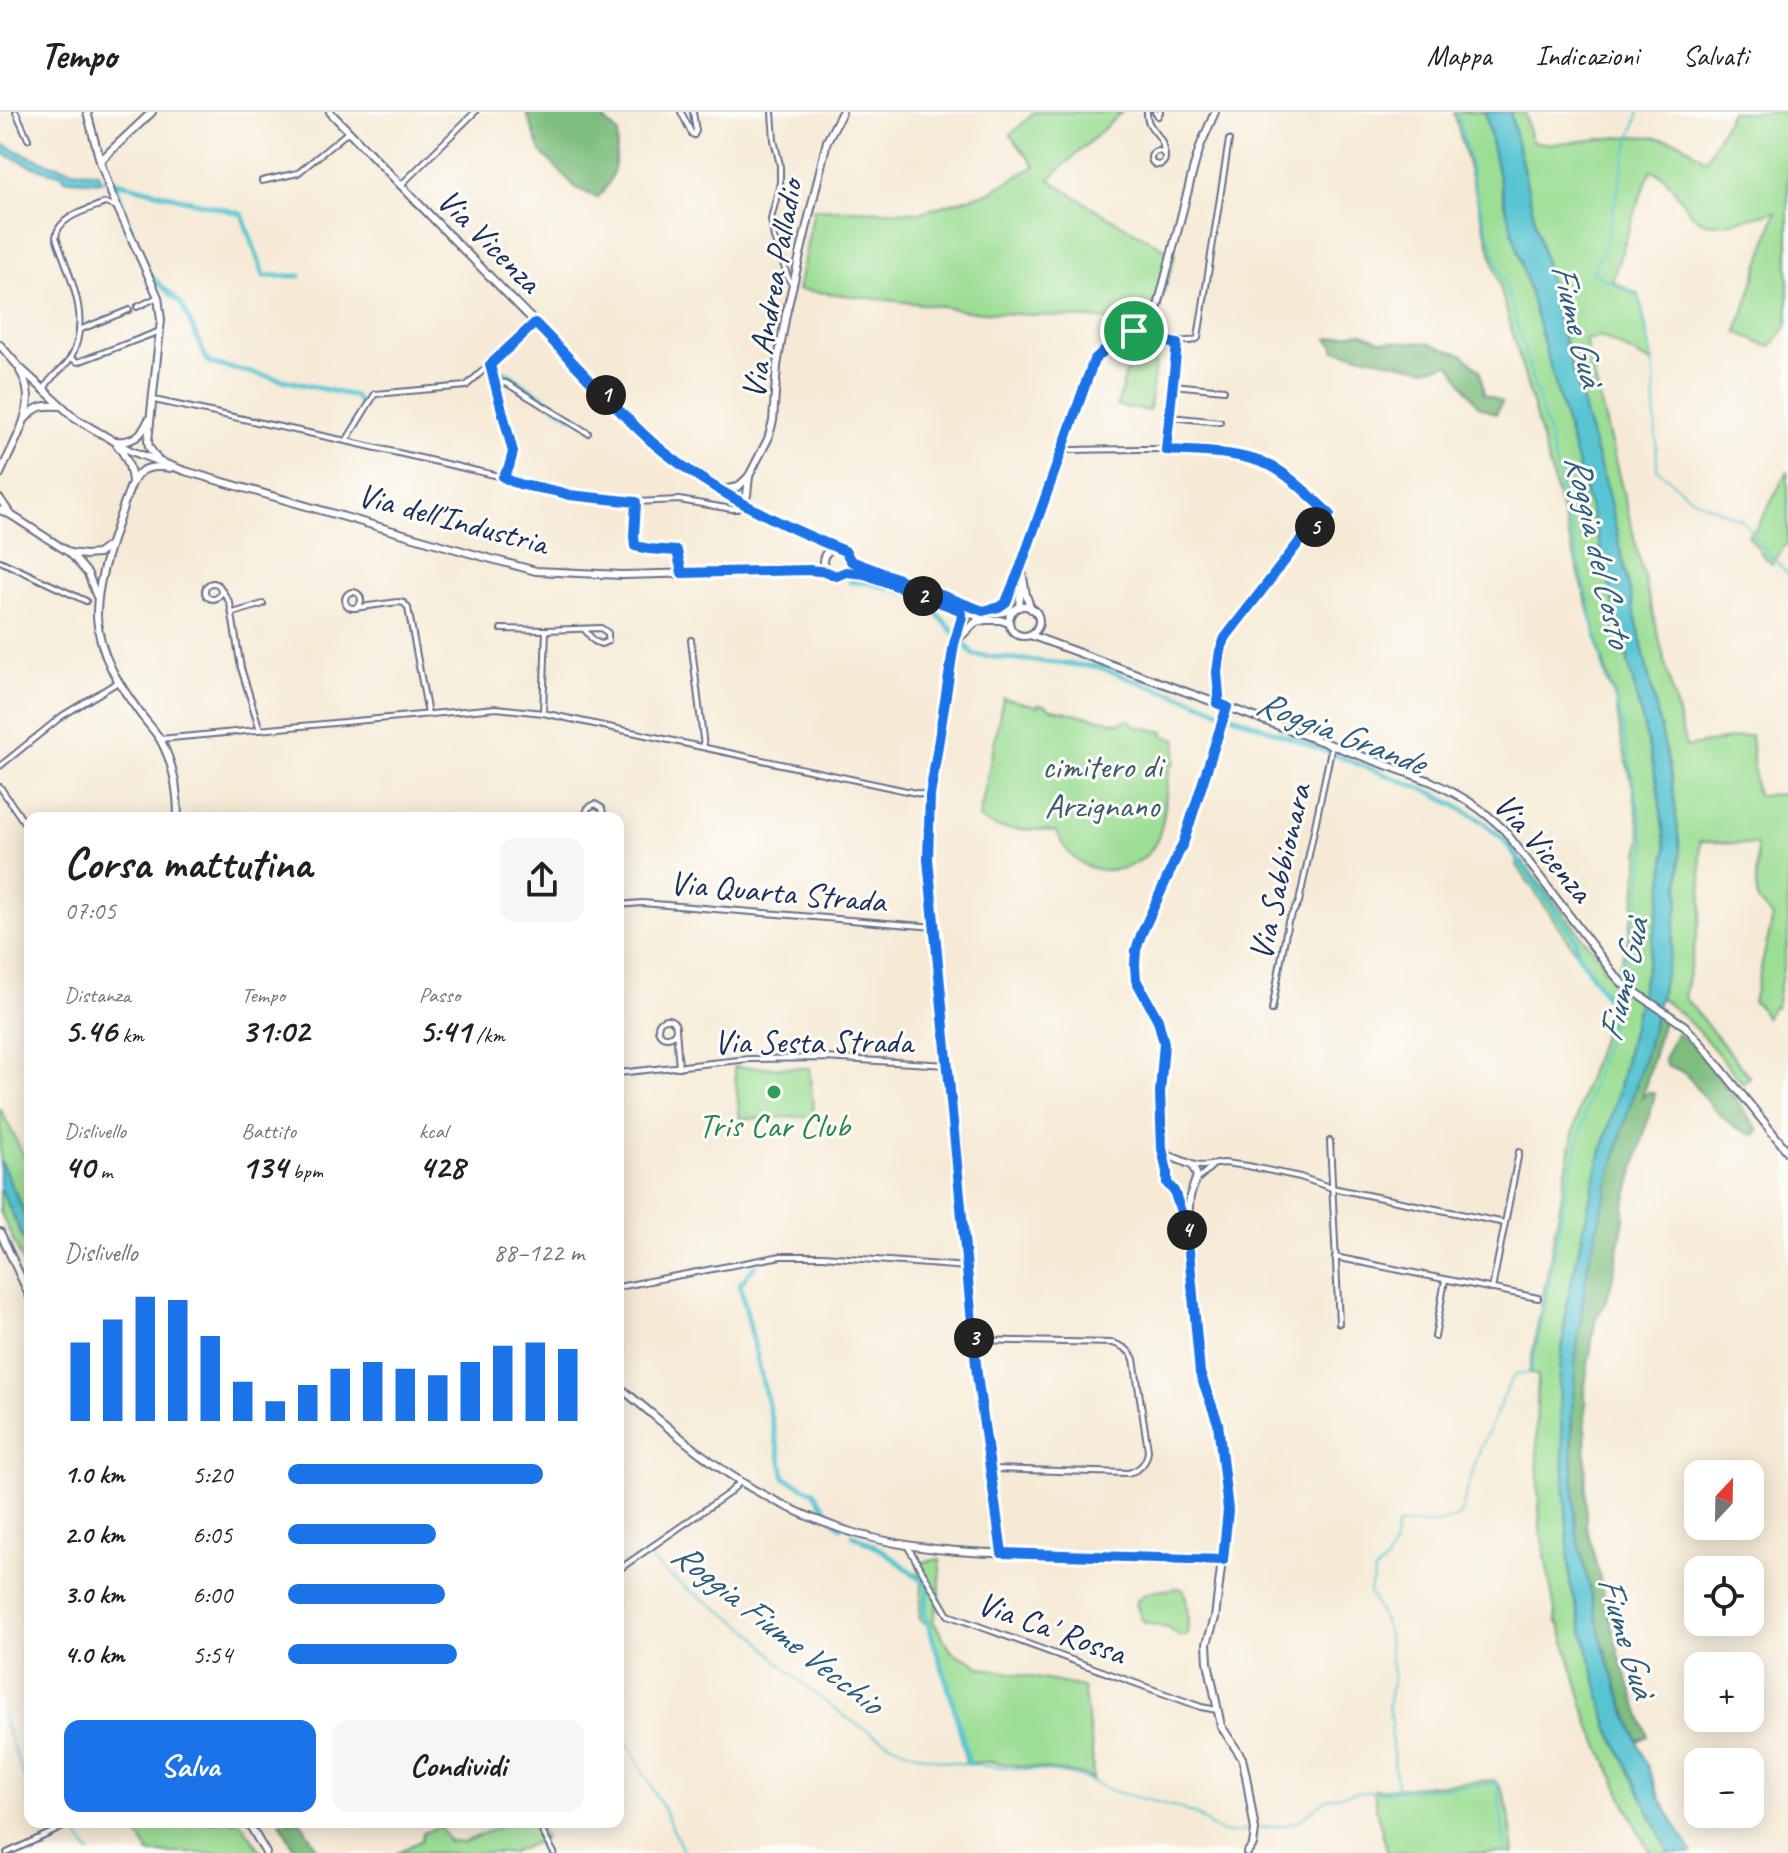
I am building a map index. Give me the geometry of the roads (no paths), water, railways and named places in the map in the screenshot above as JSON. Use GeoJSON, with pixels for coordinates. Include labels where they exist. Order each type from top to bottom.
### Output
{"type":"FeatureCollection","features":[{"type":"Feature","properties":{"kind":"street"},"geometry":{"type":"LineString","coordinates":[[16,112],[28,139]]}},
{"type":"Feature","properties":{"kind":"street"},"geometry":{"type":"LineString","coordinates":[[87,112],[112,195],[158,297],[161,320],[149,418],[149,447],[160,461]]}},
{"type":"Feature","properties":{"kind":"street"},"geometry":{"type":"LineString","coordinates":[[100,161],[152,112]]}},
{"type":"Feature","properties":{"kind":"street","name":"Via Vicenza"},"geometry":{"type":"LineString","coordinates":[[330,112],[653,442],[685,466],[744,503],[811,538],[845,551],[851,561],[983,611],[997,613],[1031,609],[1037,615],[1041,631],[1059,644]]}},
{"type":"Feature","properties":{"kind":"street"},"geometry":{"type":"LineString","coordinates":[[400,186],[475,112]]}},
{"type":"Feature","properties":{"kind":"street"},"geometry":{"type":"LineString","coordinates":[[681,112],[694,135],[693,112]]}},
{"type":"Feature","properties":{"kind":"street"},"geometry":{"type":"LineString","coordinates":[[772,112],[780,183],[771,219],[772,228],[793,284]]}},
{"type":"Feature","properties":{"kind":"street","name":"Via Andrea Palladio"},"geometry":{"type":"LineString","coordinates":[[749,476],[768,439],[773,421],[777,366],[793,284],[827,141],[842,112]]}},
{"type":"Feature","properties":{"kind":"street"},"geometry":{"type":"LineString","coordinates":[[1147,112],[1149,125],[1157,134],[1162,141],[1166,159],[1164,164],[1155,165],[1151,160],[1157,134]]}},
{"type":"Feature","properties":{"kind":"street"},"geometry":{"type":"LineString","coordinates":[[983,611],[1006,602],[1094,360],[1153,314],[1161,296],[1195,163],[1215,112]]}},
{"type":"Feature","properties":{"kind":"street"},"geometry":{"type":"LineString","coordinates":[[262,181],[298,173],[348,132]]}},
{"type":"Feature","properties":{"kind":"street"},"geometry":{"type":"LineString","coordinates":[[1134,331],[1144,337],[1177,344],[1194,341],[1199,336],[1229,140]]}},
{"type":"Feature","properties":{"kind":"street"},"geometry":{"type":"LineString","coordinates":[[1155,152],[1165,155]]}},
{"type":"Feature","properties":{"kind":"street"},"geometry":{"type":"LineString","coordinates":[[52,398],[45,388],[47,382],[70,358],[81,318],[79,302],[56,237],[57,230],[64,221],[105,203],[112,195]]}},
{"type":"Feature","properties":{"kind":"street"},"geometry":{"type":"LineString","coordinates":[[105,203],[117,207]]}},
{"type":"Feature","properties":{"kind":"street"},"geometry":{"type":"LineString","coordinates":[[137,307],[158,297]]}},
{"type":"Feature","properties":{"kind":"street"},"geometry":{"type":"LineString","coordinates":[[79,330],[129,310]]}},
{"type":"Feature","properties":{"kind":"street"},"geometry":{"type":"LineString","coordinates":[[346,441],[375,394],[466,386],[535,323]]}},
{"type":"Feature","properties":{"kind":"street"},"geometry":{"type":"LineString","coordinates":[[70,358],[78,362],[160,331]]}},
{"type":"Feature","properties":{"kind":"street"},"geometry":{"type":"LineString","coordinates":[[1166,450],[1177,344]]}},
{"type":"Feature","properties":{"kind":"street","name":"Via dell'Industria"},"geometry":{"type":"LineString","coordinates":[[0,345],[61,406],[87,426],[131,451],[185,471],[536,571],[622,575],[827,572]]}},
{"type":"Feature","properties":{"kind":"street"},"geometry":{"type":"LineString","coordinates":[[490,365],[513,452],[503,477]]}},
{"type":"Feature","properties":{"kind":"street","name":"Via dell'Industria"},"geometry":{"type":"LineString","coordinates":[[0,474],[24,420],[28,402],[19,367]]}},
{"type":"Feature","properties":{"kind":"street"},"geometry":{"type":"LineString","coordinates":[[495,382],[506,383],[588,433]]}},
{"type":"Feature","properties":{"kind":"street"},"geometry":{"type":"LineString","coordinates":[[1173,385],[1224,390]]}},
{"type":"Feature","properties":{"kind":"street"},"geometry":{"type":"LineString","coordinates":[[151,399],[503,477],[516,484],[569,495],[636,502],[679,500],[737,509],[747,495],[749,476]]}},
{"type":"Feature","properties":{"kind":"street"},"geometry":{"type":"LineString","coordinates":[[24,420],[34,409],[46,405],[61,406]]}},
{"type":"Feature","properties":{"kind":"street"},"geometry":{"type":"LineString","coordinates":[[1170,417],[1220,422]]}},
{"type":"Feature","properties":{"kind":"street"},"geometry":{"type":"LineString","coordinates":[[113,441],[130,441],[142,432],[149,418]]}},
{"type":"Feature","properties":{"kind":"street"},"geometry":{"type":"LineString","coordinates":[[113,441],[128,460],[132,481],[110,545],[98,599],[99,630],[103,651],[118,682],[160,739],[177,789],[178,812]]}},
{"type":"Feature","properties":{"kind":"street"},"geometry":{"type":"LineString","coordinates":[[1061,450],[1166,450],[1249,459],[1273,467],[1330,514],[1300,541],[1225,638],[1217,672],[1217,703]]}},
{"type":"Feature","properties":{"kind":"street","name":"Via dell'Industria"},"geometry":{"type":"LineString","coordinates":[[132,481],[140,472],[151,467],[185,471]]}},
{"type":"Feature","properties":{"kind":"street"},"geometry":{"type":"LineString","coordinates":[[734,497],[738,487],[749,476]]}},
{"type":"Feature","properties":{"kind":"street"},"geometry":{"type":"LineString","coordinates":[[722,490],[738,487]]}},
{"type":"Feature","properties":{"kind":"street"},"geometry":{"type":"LineString","coordinates":[[0,499],[11,515]]}},
{"type":"Feature","properties":{"kind":"street"},"geometry":{"type":"LineString","coordinates":[[636,502],[635,546],[677,551],[682,573]]}},
{"type":"Feature","properties":{"kind":"street"},"geometry":{"type":"LineString","coordinates":[[0,510],[70,553],[88,574],[98,599]]}},
{"type":"Feature","properties":{"kind":"street"},"geometry":{"type":"LineString","coordinates":[[811,538],[819,546],[827,572]]}},
{"type":"Feature","properties":{"kind":"street"},"geometry":{"type":"LineString","coordinates":[[70,553],[98,554],[110,545]]}},
{"type":"Feature","properties":{"kind":"street"},"geometry":{"type":"LineString","coordinates":[[810,570],[829,551],[838,548]]}},
{"type":"Feature","properties":{"kind":"street"},"geometry":{"type":"LineString","coordinates":[[0,561],[86,601]]}},
{"type":"Feature","properties":{"kind":"street"},"geometry":{"type":"LineString","coordinates":[[846,572],[851,561]]}},
{"type":"Feature","properties":{"kind":"street"},"geometry":{"type":"LineString","coordinates":[[1021,566],[1031,609]]}},
{"type":"Feature","properties":{"kind":"street"},"geometry":{"type":"LineString","coordinates":[[1009,623],[1021,600],[1021,566]]}},
{"type":"Feature","properties":{"kind":"street","name":"Via Vicenza"},"geometry":{"type":"LineString","coordinates":[[827,572],[836,576],[846,572],[865,574],[987,620],[1009,623],[1021,636],[1030,635],[1059,644],[1450,790],[1474,803],[1505,831],[1613,973],[1622,983],[1685,1026],[1788,1152]]}},
{"type":"Feature","properties":{"kind":"street"},"geometry":{"type":"LineString","coordinates":[[230,603],[208,597],[205,594],[206,586],[213,583],[220,587],[230,603],[241,668],[260,730]]}},
{"type":"Feature","properties":{"kind":"street"},"geometry":{"type":"LineString","coordinates":[[213,599],[219,595],[220,587]]}},
{"type":"Feature","properties":{"kind":"street"},"geometry":{"type":"LineString","coordinates":[[374,605],[359,594],[351,593],[345,598],[347,605],[354,608],[398,602],[408,608],[428,714]]}},
{"type":"Feature","properties":{"kind":"street"},"geometry":{"type":"LineString","coordinates":[[354,608],[361,602],[359,594]]}},
{"type":"Feature","properties":{"kind":"street"},"geometry":{"type":"LineString","coordinates":[[233,613],[263,604]]}},
{"type":"Feature","properties":{"kind":"street"},"geometry":{"type":"LineString","coordinates":[[960,610],[962,617],[954,644],[930,796],[928,859],[974,1340],[1002,1553]]}},
{"type":"Feature","properties":{"kind":"street"},"geometry":{"type":"LineString","coordinates":[[954,644],[976,622],[987,620]]}},
{"type":"Feature","properties":{"kind":"street"},"geometry":{"type":"LineString","coordinates":[[1030,635],[1038,624]]}},
{"type":"Feature","properties":{"kind":"street"},"geometry":{"type":"LineString","coordinates":[[501,629],[546,630],[584,629],[604,629],[609,635],[608,641],[599,644],[584,629]]}},
{"type":"Feature","properties":{"kind":"street"},"geometry":{"type":"LineString","coordinates":[[543,713],[546,630]]}},
{"type":"Feature","properties":{"kind":"street"},"geometry":{"type":"LineString","coordinates":[[691,640],[704,747]]}},
{"type":"Feature","properties":{"kind":"street"},"geometry":{"type":"LineString","coordinates":[[0,766],[62,716],[118,682]]}},
{"type":"Feature","properties":{"kind":"street"},"geometry":{"type":"LineString","coordinates":[[1187,1229],[1174,1191],[1167,1183],[1162,1148],[1160,1093],[1163,1035],[1136,980],[1135,957],[1141,935],[1184,841],[1227,707]]}},
{"type":"Feature","properties":{"kind":"street"},"geometry":{"type":"LineString","coordinates":[[160,739],[496,708],[543,713],[930,796]]}},
{"type":"Feature","properties":{"kind":"street","name":"Via Sabbionara"},"geometry":{"type":"LineString","coordinates":[[1272,1010],[1288,921],[1299,902],[1332,746]]}},
{"type":"Feature","properties":{"kind":"street"},"geometry":{"type":"LineString","coordinates":[[0,787],[24,822]]}},
{"type":"Feature","properties":{"kind":"street"},"geometry":{"type":"LineString","coordinates":[[586,812],[595,804],[603,812]]}},
{"type":"Feature","properties":{"kind":"street","name":"Via Quarta Strada"},"geometry":{"type":"LineString","coordinates":[[624,904],[642,903],[935,927]]}},
{"type":"Feature","properties":{"kind":"street","name":"Via Sesta Strada"},"geometry":{"type":"LineString","coordinates":[[677,1044],[658,1031],[662,1021],[672,1021],[676,1029],[679,1067]]}},
{"type":"Feature","properties":{"kind":"street","name":"Via Sesta Strada"},"geometry":{"type":"LineString","coordinates":[[664,1037],[670,1036],[676,1029]]}},
{"type":"Feature","properties":{"kind":"street","name":"Via Sesta Strada"},"geometry":{"type":"LineString","coordinates":[[624,1072],[749,1059],[824,1058],[948,1065]]}},
{"type":"Feature","properties":{"kind":"street"},"geometry":{"type":"LineString","coordinates":[[1330,1141],[1339,1323]]}},
{"type":"Feature","properties":{"kind":"street"},"geometry":{"type":"LineString","coordinates":[[1162,1148],[1170,1156],[1192,1165],[1224,1163],[1300,1177],[1332,1188],[1505,1223]]}},
{"type":"Feature","properties":{"kind":"street"},"geometry":{"type":"LineString","coordinates":[[1492,1289],[1519,1152]]}},
{"type":"Feature","properties":{"kind":"street"},"geometry":{"type":"LineString","coordinates":[[1167,1172],[1174,1164],[1181,1162]]}},
{"type":"Feature","properties":{"kind":"street"},"geometry":{"type":"LineString","coordinates":[[1192,1165],[1197,1180]]}},
{"type":"Feature","properties":{"kind":"street"},"geometry":{"type":"LineString","coordinates":[[1214,1165],[1204,1171],[1193,1188],[1187,1229],[1200,1373],[1218,1423],[1228,1510],[1215,1618],[1207,1643],[1208,1662],[1221,1726],[1242,1758],[1255,1830],[1253,1845],[1247,1853]]}},
{"type":"Feature","properties":{"kind":"street"},"geometry":{"type":"LineString","coordinates":[[1174,1191],[1184,1193],[1193,1188]]}},
{"type":"Feature","properties":{"kind":"street"},"geometry":{"type":"LineString","coordinates":[[0,1232],[24,1284]]}},
{"type":"Feature","properties":{"kind":"street"},"geometry":{"type":"LineString","coordinates":[[624,1286],[781,1256],[823,1256],[967,1267]]}},
{"type":"Feature","properties":{"kind":"street"},"geometry":{"type":"LineString","coordinates":[[1335,1257],[1538,1298]]}},
{"type":"Feature","properties":{"kind":"street"},"geometry":{"type":"LineString","coordinates":[[1435,1337],[1445,1279]]}},
{"type":"Feature","properties":{"kind":"street"},"geometry":{"type":"LineString","coordinates":[[974,1340],[1113,1343],[1131,1352],[1148,1450],[1148,1458],[1143,1465],[1128,1473],[990,1469]]}},
{"type":"Feature","properties":{"kind":"street"},"geometry":{"type":"LineString","coordinates":[[624,1391],[741,1481],[809,1517],[846,1530],[906,1545],[961,1552],[1223,1560]]}},
{"type":"Feature","properties":{"kind":"street"},"geometry":{"type":"LineString","coordinates":[[624,1566],[729,1493],[741,1481]]}},
{"type":"Feature","properties":{"kind":"street","name":"Via Ca' Rossa"},"geometry":{"type":"LineString","coordinates":[[906,1545],[948,1615],[1201,1707],[1217,1710]]}},
{"type":"Feature","properties":{"kind":"street"},"geometry":{"type":"LineString","coordinates":[[7,1853],[61,1828]]}},
{"type":"Feature","properties":{"kind":"street"},"geometry":{"type":"LineString","coordinates":[[251,1828],[266,1853]]}},
{"type":"Feature","properties":{"kind":"street"},"geometry":{"type":"LineString","coordinates":[[540,1828],[554,1853]]}},
{"type":"Feature","properties":{"kind":"water"},"geometry":{"type":"Polygon","coordinates":[[[1485,112],[1510,112],[1556,311],[1609,498],[1671,775],[1680,850],[1679,898],[1670,955],[1588,1264],[1576,1355],[1571,1431],[1576,1530],[1603,1646],[1660,1798],[1692,1853],[1669,1853],[1608,1726],[1570,1582],[1559,1385],[1566,1307],[1650,952],[1663,885],[1666,850],[1657,782],[1599,541],[1504,201],[1485,112]]]}},
{"type":"Feature","properties":{"kind":"water"},"geometry":{"type":"Polygon","coordinates":[[[0,143],[60,167],[98,172],[101,182],[68,180],[63,175],[36,168],[0,152],[0,143]]]}},
{"type":"Feature","properties":{"kind":"water"},"geometry":{"type":"Polygon","coordinates":[[[0,1160],[24,1212],[24,1240],[0,1187],[0,1160]]]}},
{"type":"Feature","properties":{"kind":"waterway","name":"Roggia del Costo"},"geometry":{"type":"LineString","coordinates":[[1458,112],[1477,197],[1549,437],[1606,681],[1622,722],[1646,846],[1638,910],[1621,977]]}},
{"type":"Feature","properties":{"kind":"waterway","name":"Fiume Guà"},"geometry":{"type":"LineString","coordinates":[[1639,112],[1625,156],[1606,242],[1592,272],[1641,300],[1654,370],[1657,469],[1691,498],[1742,520],[1788,574]]}},
{"type":"Feature","properties":{"kind":"waterway","name":"Roggia Grande"},"geometry":{"type":"LineString","coordinates":[[105,179],[242,214],[264,276],[300,276]]}},
{"type":"Feature","properties":{"kind":"waterway"},"geometry":{"type":"LineString","coordinates":[[115,181],[145,263]]}},
{"type":"Feature","properties":{"kind":"waterway"},"geometry":{"type":"LineString","coordinates":[[151,275],[182,305],[208,362],[354,396],[360,403]]}},
{"type":"Feature","properties":{"kind":"waterway","name":"Roggia Grande"},"geometry":{"type":"LineString","coordinates":[[501,369],[571,416]]}},
{"type":"Feature","properties":{"kind":"waterway","name":"Roggia Grande"},"geometry":{"type":"LineString","coordinates":[[850,582],[869,583],[924,599],[974,655],[1098,667],[1190,699],[1433,793],[1476,817],[1504,840],[1575,938],[1578,954],[1606,997]]}},
{"type":"Feature","properties":{"kind":"waterway","name":"Roggia Grande"},"geometry":{"type":"LineString","coordinates":[[1398,1791],[1388,1708],[1393,1675],[1387,1630],[1369,1593],[1375,1572],[1386,1561],[1394,1545],[1397,1525],[1438,1522],[1460,1515],[1477,1457],[1511,1380],[1516,1374],[1531,1372],[1566,1193],[1591,1089],[1615,1010],[1607,999],[1618,982]]}},
{"type":"Feature","properties":{"kind":"waterway"},"geometry":{"type":"LineString","coordinates":[[755,1266],[740,1284],[785,1478],[814,1492],[841,1527]]}},
{"type":"Feature","properties":{"kind":"waterway"},"geometry":{"type":"LineString","coordinates":[[853,1535],[885,1552],[929,1585],[924,1612],[969,1763]]}},
{"type":"Feature","properties":{"kind":"waterway","name":"Roggia Fiume Vecchio"},"geometry":{"type":"LineString","coordinates":[[649,1557],[673,1578],[751,1632],[780,1663],[830,1706],[867,1731],[906,1750],[945,1761],[1077,1776],[1116,1792],[1192,1813],[1222,1832],[1234,1833],[1252,1828]]}},
{"type":"Feature","properties":{"kind":"waterway"},"geometry":{"type":"LineString","coordinates":[[0,1711],[24,1777]]}},
{"type":"Feature","properties":{"kind":"waterway"},"geometry":{"type":"LineString","coordinates":[[624,1737],[684,1853]]}},
{"type":"Feature","properties":{"kind":"waterway"},"geometry":{"type":"LineString","coordinates":[[1258,1828],[1299,1820],[1327,1799],[1340,1795],[1497,1784],[1506,1853]]}},
{"type":"Feature","properties":{"kind":"waterway"},"geometry":{"type":"LineString","coordinates":[[75,1828],[90,1853]]}},
{"type":"Feature","properties":{"kind":"place","name":"Tris Car Club"},"geometry":{"type":"Point","coordinates":[774,1092]}},
{"type":"Feature","properties":{"kind":"park label","name":"cimitero di Arzignano"},"geometry":{"type":"Point","coordinates":[1102,786]}}]}
